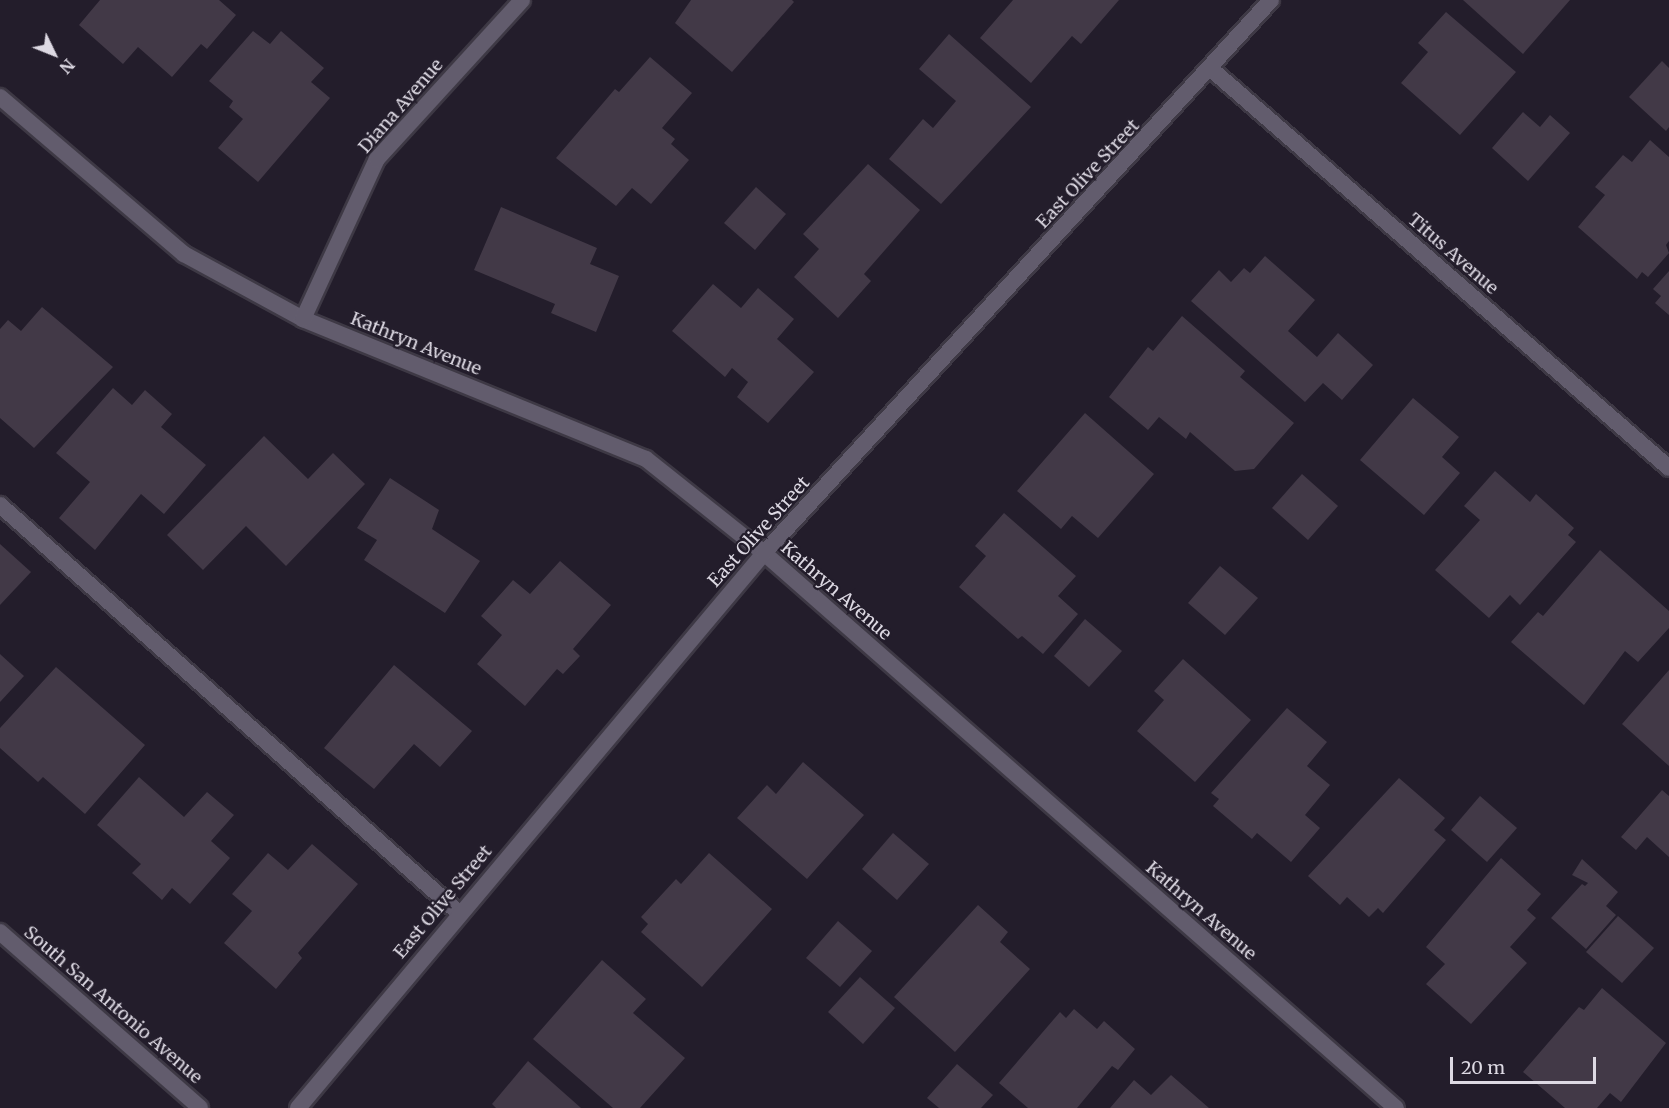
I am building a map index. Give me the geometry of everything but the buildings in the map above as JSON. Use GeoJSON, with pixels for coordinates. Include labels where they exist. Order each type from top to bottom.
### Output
{"type":"FeatureCollection","features":[{"type":"Feature","properties":{"kind":"street","name":"Diana Avenue"},"geometry":{"type":"LineString","coordinates":[[303,319],[377,159],[522,0]]}},
{"type":"Feature","properties":{"kind":"street","name":"East Olive Street"},"geometry":{"type":"LineString","coordinates":[[298,1108],[459,913],[764,554],[1211,69],[1271,0]]}},
{"type":"Feature","properties":{"kind":"street","name":"Titus Avenue"},"geometry":{"type":"LineString","coordinates":[[1211,69],[1669,468]]}},
{"type":"Feature","properties":{"kind":"street","name":"Kathryn Avenue"},"geometry":{"type":"LineString","coordinates":[[0,97],[184,254],[303,319],[646,459],[764,554],[1396,1108]]}},
{"type":"Feature","properties":{"kind":"street"},"geometry":{"type":"LineString","coordinates":[[0,505],[459,913]]}},
{"type":"Feature","properties":{"kind":"street","name":"South San Antonio Avenue"},"geometry":{"type":"LineString","coordinates":[[0,932],[200,1108]]}}]}
